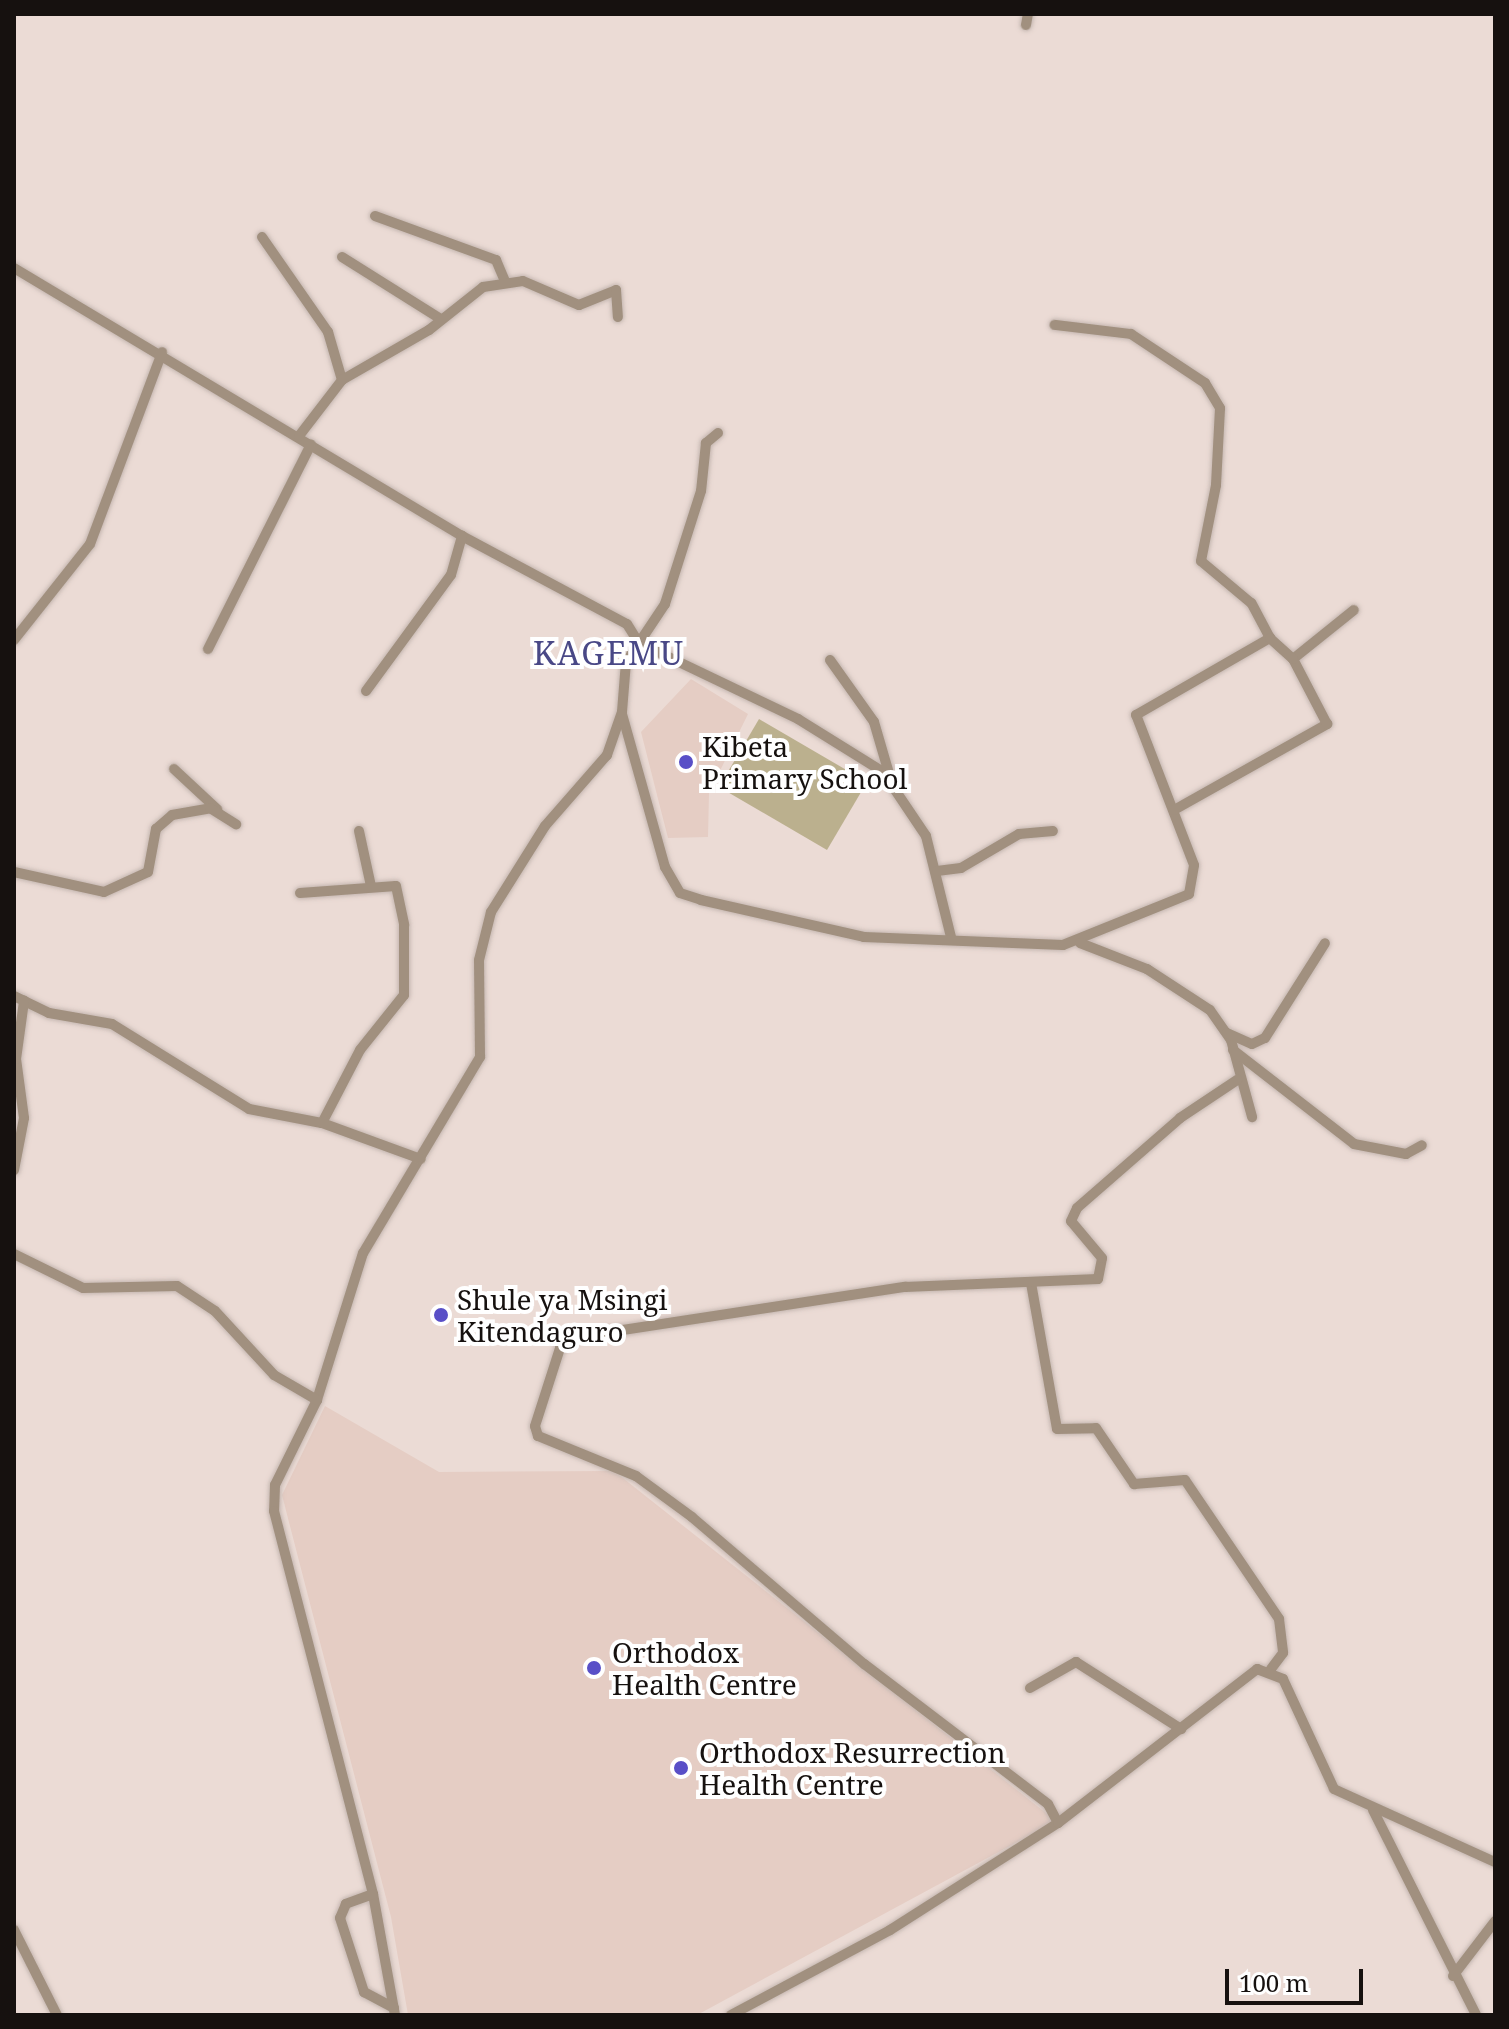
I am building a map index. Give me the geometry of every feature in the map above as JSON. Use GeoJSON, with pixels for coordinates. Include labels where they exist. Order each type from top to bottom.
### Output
{"type":"FeatureCollection","features":[{"type":"Feature","properties":{"kind":"street"},"geometry":{"type":"LineString","coordinates":[[375,216],[496,260],[505,281]]}},
{"type":"Feature","properties":{"kind":"street"},"geometry":{"type":"LineString","coordinates":[[262,237],[328,332],[342,380]]}},
{"type":"Feature","properties":{"kind":"street"},"geometry":{"type":"LineString","coordinates":[[342,257],[441,319]]}},
{"type":"Feature","properties":{"kind":"street"},"geometry":{"type":"LineString","coordinates":[[14,268],[162,352],[462,536],[627,624],[639,643],[826,733],[892,781]]}},
{"type":"Feature","properties":{"kind":"street"},"geometry":{"type":"LineString","coordinates":[[299,436],[342,380],[441,319],[469,293],[505,281],[536,285],[570,305],[616,290],[618,317]]}},
{"type":"Feature","properties":{"kind":"street"},"geometry":{"type":"LineString","coordinates":[[1055,325],[1122,330],[1212,392],[1221,438],[1201,561],[1251,603],[1270,638],[1293,659],[1327,724],[1174,810]]}},
{"type":"Feature","properties":{"kind":"street"},"geometry":{"type":"LineString","coordinates":[[14,640],[90,544],[162,352]]}},
{"type":"Feature","properties":{"kind":"street"},"geometry":{"type":"LineString","coordinates":[[395,2011],[373,1894],[274,1511],[278,1476],[317,1400],[363,1253],[480,1057],[479,960],[503,885],[607,755],[622,712],[626,662],[670,592],[703,482],[706,443],[718,433]]}},
{"type":"Feature","properties":{"kind":"street"},"geometry":{"type":"LineString","coordinates":[[208,649],[311,444]]}},
{"type":"Feature","properties":{"kind":"street"},"geometry":{"type":"LineString","coordinates":[[366,691],[451,575],[462,536]]}},
{"type":"Feature","properties":{"kind":"street"},"geometry":{"type":"LineString","coordinates":[[1293,659],[1354,610]]}},
{"type":"Feature","properties":{"kind":"street"},"geometry":{"type":"LineString","coordinates":[[1080,943],[1191,892],[1194,865],[1136,715],[1270,638]]}},
{"type":"Feature","properties":{"kind":"street"},"geometry":{"type":"LineString","coordinates":[[830,660],[874,722],[892,781],[922,826],[937,871],[951,937]]}},
{"type":"Feature","properties":{"kind":"street"},"geometry":{"type":"LineString","coordinates":[[622,712],[665,867],[680,893],[864,937],[951,937],[1080,943],[1200,1000],[1233,1050],[1354,1144],[1406,1154],[1422,1145]]}},
{"type":"Feature","properties":{"kind":"street"},"geometry":{"type":"LineString","coordinates":[[174,769],[236,824]]}},
{"type":"Feature","properties":{"kind":"street"},"geometry":{"type":"LineString","coordinates":[[14,872],[88,892],[119,888],[150,869],[164,819],[218,811]]}},
{"type":"Feature","properties":{"kind":"street"},"geometry":{"type":"LineString","coordinates":[[359,831],[371,886]]}},
{"type":"Feature","properties":{"kind":"street"},"geometry":{"type":"LineString","coordinates":[[937,871],[961,868],[1019,834],[1053,831]]}},
{"type":"Feature","properties":{"kind":"street"},"geometry":{"type":"LineString","coordinates":[[300,893],[371,886],[400,891],[405,992],[352,1062],[322,1123]]}},
{"type":"Feature","properties":{"kind":"street"},"geometry":{"type":"LineString","coordinates":[[1222,1031],[1252,1044],[1265,1038],[1325,943]]}},
{"type":"Feature","properties":{"kind":"street"},"geometry":{"type":"LineString","coordinates":[[14,1170],[24,1118],[16,1059],[19,999],[112,1024],[249,1109],[322,1123],[421,1159]]}},
{"type":"Feature","properties":{"kind":"street"},"geometry":{"type":"LineString","coordinates":[[1233,1050],[1237,1080],[1252,1117]]}},
{"type":"Feature","properties":{"kind":"street"},"geometry":{"type":"LineString","coordinates":[[1058,1823],[1048,1804],[864,1664],[681,1508],[625,1469],[535,1431],[560,1348],[577,1337],[905,1287],[1031,1283],[1100,1277],[1102,1258],[1071,1221],[1077,1208],[1180,1118],[1237,1080]]}},
{"type":"Feature","properties":{"kind":"street"},"geometry":{"type":"LineString","coordinates":[[14,1254],[83,1288],[177,1286],[215,1311],[274,1375],[317,1400]]}},
{"type":"Feature","properties":{"kind":"street"},"geometry":{"type":"LineString","coordinates":[[731,2015],[890,1930],[1058,1823],[1250,1672],[1271,1669],[1283,1653],[1279,1619],[1185,1480],[1134,1484],[1096,1428],[1057,1429],[1031,1283]]}},
{"type":"Feature","properties":{"kind":"street"},"geometry":{"type":"LineString","coordinates":[[1030,1688],[1076,1662],[1181,1729]]}},
{"type":"Feature","properties":{"kind":"street"},"geometry":{"type":"LineString","coordinates":[[1271,1669],[1312,1735],[1330,1783],[1373,1810],[1495,1862]]}},
{"type":"Feature","properties":{"kind":"street"},"geometry":{"type":"LineString","coordinates":[[1373,1810],[1453,1976],[1476,2015]]}},
{"type":"Feature","properties":{"kind":"street"},"geometry":{"type":"LineString","coordinates":[[373,1894],[345,1905],[340,1918],[364,1992],[395,2011]]}},
{"type":"Feature","properties":{"kind":"street"},"geometry":{"type":"LineString","coordinates":[[1453,1976],[1495,1921]]}},
{"type":"Feature","properties":{"kind":"street"},"geometry":{"type":"LineString","coordinates":[[14,1930],[57,2015]]}},
{"type":"Feature","properties":{"kind":"shaded area","name":"Kibeta Primary School"},"geometry":{"type":"Polygon","coordinates":[[[691,679],[748,714],[709,793],[708,837],[668,838],[641,732],[691,679]]]}},
{"type":"Feature","properties":{"kind":"shaded area"},"geometry":{"type":"Polygon","coordinates":[[[759,719],[867,782],[827,850],[719,787],[759,719]]]}},
{"type":"Feature","properties":{"kind":"shaded area","name":"Orthodox Health Centre"},"geometry":{"type":"Polygon","coordinates":[[[325,1406],[439,1472],[614,1471],[1056,1821],[697,2015],[408,2015],[391,1917],[282,1495],[325,1406]]]}},
{"type":"Feature","properties":{"kind":"place","name":"Kibeta Primary School"},"geometry":{"type":"Point","coordinates":[686,762]}},
{"type":"Feature","properties":{"kind":"place","name":"Shule ya Msingi Kitendaguro"},"geometry":{"type":"Point","coordinates":[441,1315]}},
{"type":"Feature","properties":{"kind":"place","name":"Orthodox Health Centre"},"geometry":{"type":"Point","coordinates":[594,1668]}},
{"type":"Feature","properties":{"kind":"place","name":"Orthodox Resurrection Health Centre"},"geometry":{"type":"Point","coordinates":[681,1768]}},
{"type":"Feature","properties":{"kind":"district","name":"KAGEMU"},"geometry":{"type":"Point","coordinates":[609,653]}}]}
